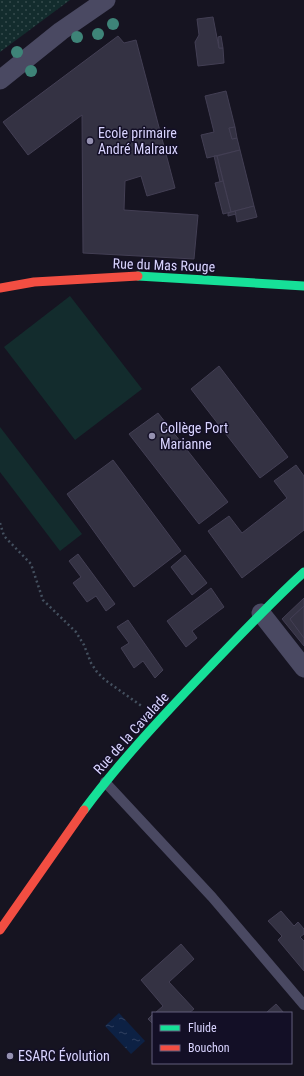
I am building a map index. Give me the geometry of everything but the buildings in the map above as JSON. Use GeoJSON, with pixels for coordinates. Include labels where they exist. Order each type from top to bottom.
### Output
{"type":"FeatureCollection","features":[{"type":"Feature","properties":{"kind":"street"},"geometry":{"type":"LineString","coordinates":[[0,80],[98,2]]}},
{"type":"Feature","properties":{"kind":"street","name":"Rue du Mas Rouge"},"geometry":{"type":"LineString","coordinates":[[0,288],[34,282],[128,275],[304,286]]}},
{"type":"Feature","properties":{"kind":"street","name":"Rue de la Cavalade"},"geometry":{"type":"LineString","coordinates":[[0,930],[23,895],[105,782],[160,719],[261,613],[304,572]]}},
{"type":"Feature","properties":{"kind":"street"},"geometry":{"type":"LineString","coordinates":[[261,613],[304,668]]}},
{"type":"Feature","properties":{"kind":"lane"},"geometry":{"type":"LineString","coordinates":[[105,782],[212,896],[304,1005]]}},
{"type":"Feature","properties":{"kind":"path"},"geometry":{"type":"LineString","coordinates":[[0,523],[4,536],[31,564],[43,600],[80,638],[91,663],[97,672],[105,680],[160,719]]}},
{"type":"Feature","properties":{"kind":"green space"},"geometry":{"type":"Polygon","coordinates":[[[0,0],[70,0],[0,52],[0,0]]]}},
{"type":"Feature","properties":{"kind":"green space"},"geometry":{"type":"Polygon","coordinates":[[[70,296],[142,389],[75,440],[4,347],[70,296]]]}},
{"type":"Feature","properties":{"kind":"green space"},"geometry":{"type":"Polygon","coordinates":[[[0,427],[82,534],[60,551],[0,472],[0,427]]]}},
{"type":"Feature","properties":{"kind":"water"},"geometry":{"type":"Polygon","coordinates":[[[119,1013],[145,1041],[131,1054],[105,1026],[119,1013]]]}},
{"type":"Feature","properties":{"kind":"traffic: fast"},"geometry":{"type":"LineString","coordinates":[[138,276],[304,286]]}},
{"type":"Feature","properties":{"kind":"traffic: fast"},"geometry":{"type":"LineString","coordinates":[[84,810],[124,759],[168,711],[250,625],[304,572]]}},
{"type":"Feature","properties":{"kind":"traffic: jam"},"geometry":{"type":"LineString","coordinates":[[0,288],[34,282],[138,276]]}},
{"type":"Feature","properties":{"kind":"traffic: jam"},"geometry":{"type":"LineString","coordinates":[[0,930],[84,810]]}},
{"type":"Feature","properties":{"kind":"place","name":"Ecole primaire André Malraux"},"geometry":{"type":"Point","coordinates":[90,141]}},
{"type":"Feature","properties":{"kind":"place","name":"Collège Port Marianne"},"geometry":{"type":"Point","coordinates":[152,436]}},
{"type":"Feature","properties":{"kind":"place","name":"ESARC Évolution"},"geometry":{"type":"Point","coordinates":[10,1056]}}]}
